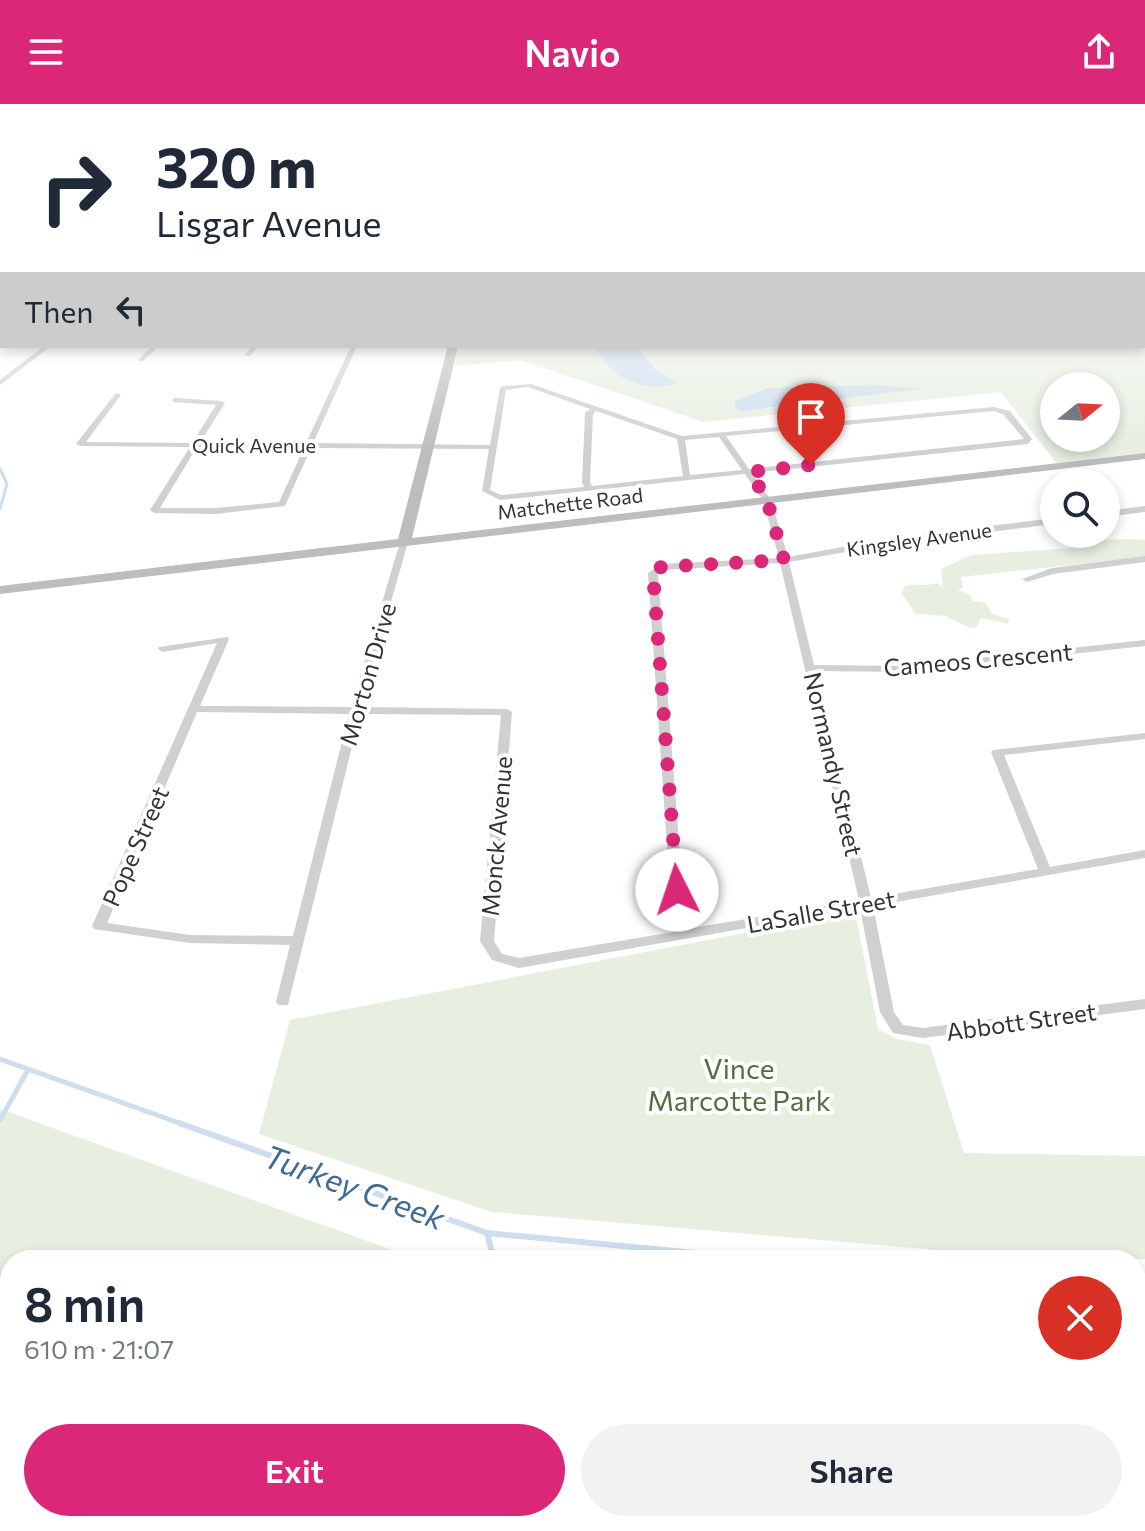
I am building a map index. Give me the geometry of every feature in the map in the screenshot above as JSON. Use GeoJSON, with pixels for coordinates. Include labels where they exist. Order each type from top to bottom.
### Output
{"type":"FeatureCollection","features":[{"type":"Feature","properties":{"kind":"street"},"geometry":{"type":"LineString","coordinates":[[0,383],[45,348]]}},
{"type":"Feature","properties":{"kind":"street"},"geometry":{"type":"LineString","coordinates":[[141,360],[154,348]]}},
{"type":"Feature","properties":{"kind":"street"},"geometry":{"type":"LineString","coordinates":[[248,355],[253,348]]}},
{"type":"Feature","properties":{"kind":"street"},"geometry":{"type":"LineString","coordinates":[[176,400],[221,403],[154,510],[216,511],[282,504],[353,348]]}},
{"type":"Feature","properties":{"kind":"street","name":"Morton Drive"},"geometry":{"type":"LineString","coordinates":[[283,1002],[355,711],[404,542],[452,348]]}},
{"type":"Feature","properties":{"kind":"street"},"geometry":{"type":"LineString","coordinates":[[529,385],[681,438],[723,437],[994,409],[1007,413],[1028,439],[1025,442],[500,498],[490,496],[486,491],[503,388],[529,385]]}},
{"type":"Feature","properties":{"kind":"street","name":"Quick Avenue"},"geometry":{"type":"LineString","coordinates":[[117,395],[80,444],[493,447]]}},
{"type":"Feature","properties":{"kind":"street"},"geometry":{"type":"LineString","coordinates":[[589,489],[586,482],[589,413],[595,408]]}},
{"type":"Feature","properties":{"kind":"street","name":"Normandy Street"},"geometry":{"type":"LineString","coordinates":[[723,437],[767,500],[812,668],[866,903],[887,1012],[898,1029]]}},
{"type":"Feature","properties":{"kind":"street"},"geometry":{"type":"LineString","coordinates":[[681,438],[687,479]]}},
{"type":"Feature","properties":{"kind":"street","name":"Matchette Road"},"geometry":{"type":"LineString","coordinates":[[0,590],[1145,456]]}},
{"type":"Feature","properties":{"kind":"street"},"geometry":{"type":"LineString","coordinates":[[1120,512],[1145,509]]}},
{"type":"Feature","properties":{"kind":"street","name":"Kingsley Avenue"},"geometry":{"type":"LineString","coordinates":[[680,935],[653,573],[661,567],[784,560],[886,542],[1040,523]]}},
{"type":"Feature","properties":{"kind":"street"},"geometry":{"type":"LineString","coordinates":[[1027,579],[1052,571],[1145,559]]}},
{"type":"Feature","properties":{"kind":"street","name":"Pope Street"},"geometry":{"type":"LineString","coordinates":[[163,649],[224,639],[99,926],[190,939],[298,941]]}},
{"type":"Feature","properties":{"kind":"street","name":"Cameos Crescent"},"geometry":{"type":"LineString","coordinates":[[812,668],[905,669],[1145,643]]}},
{"type":"Feature","properties":{"kind":"street"},"geometry":{"type":"LineString","coordinates":[[195,709],[355,711]]}},
{"type":"Feature","properties":{"kind":"street","name":"Monck Avenue"},"geometry":{"type":"LineString","coordinates":[[355,711],[507,712],[487,941],[497,957]]}},
{"type":"Feature","properties":{"kind":"street"},"geometry":{"type":"LineString","coordinates":[[1046,872],[997,752],[1145,736]]}},
{"type":"Feature","properties":{"kind":"street","name":"LaSalle Street"},"geometry":{"type":"LineString","coordinates":[[497,957],[519,963],[1145,854]]}},
{"type":"Feature","properties":{"kind":"street","name":"Abbott Street"},"geometry":{"type":"LineString","coordinates":[[898,1029],[923,1033],[1145,1004]]}},
{"type":"Feature","properties":{"kind":"green space"},"geometry":{"type":"Polygon","coordinates":[[[458,348],[1145,348],[1145,453],[1056,463],[1047,452],[1120,452],[1120,372],[1040,372],[1040,442],[1001,392],[703,422],[521,360],[453,366],[458,348]]]}},
{"type":"Feature","properties":{"kind":"green space"},"geometry":{"type":"Polygon","coordinates":[[[1120,539],[1145,540],[1145,557],[961,577],[963,587],[958,590],[971,595],[972,601],[986,603],[992,614],[1009,619],[1008,624],[981,618],[977,627],[970,628],[945,616],[916,614],[901,593],[909,585],[937,583],[943,588],[941,569],[971,555],[1120,548],[1120,539]]]}},
{"type":"Feature","properties":{"kind":"green space","name":"Vince Marcotte Park"},"geometry":{"type":"Polygon","coordinates":[[[839,915],[857,921],[878,1029],[896,1039],[930,1045],[964,1153],[1145,1156],[1145,1250],[936,1250],[492,1212],[259,1134],[290,1020],[839,915]]]}},
{"type":"Feature","properties":{"kind":"green space"},"geometry":{"type":"Polygon","coordinates":[[[0,1109],[392,1250],[0,1250],[0,1109]]]}},
{"type":"Feature","properties":{"kind":"water"},"geometry":{"type":"Polygon","coordinates":[[[596,348],[638,348],[656,370],[676,382],[662,386],[638,384],[617,374],[596,348]]]}},
{"type":"Feature","properties":{"kind":"water"},"geometry":{"type":"Polygon","coordinates":[[[877,385],[920,389],[741,411],[735,406],[735,401],[768,388],[877,385]]]}},
{"type":"Feature","properties":{"kind":"waterway","name":"Turkey Creek"},"geometry":{"type":"LineString","coordinates":[[0,469],[7,484],[0,509]]}},
{"type":"Feature","properties":{"kind":"waterway","name":"Turkey Creek"},"geometry":{"type":"LineString","coordinates":[[0,1059],[185,1125]]}},
{"type":"Feature","properties":{"kind":"waterway"},"geometry":{"type":"LineString","coordinates":[[0,1120],[28,1070]]}},
{"type":"Feature","properties":{"kind":"waterway","name":"Turkey Creek"},"geometry":{"type":"LineString","coordinates":[[179,1123],[487,1233]]}},
{"type":"Feature","properties":{"kind":"waterway","name":"Turkey Creek"},"geometry":{"type":"LineString","coordinates":[[487,1233],[665,1250]]}},
{"type":"Feature","properties":{"kind":"waterway"},"geometry":{"type":"LineString","coordinates":[[487,1233],[491,1250]]}},
{"type":"Feature","properties":{"kind":"route"},"geometry":{"type":"LineString","coordinates":[[677,890],[653,573],[661,567],[784,560],[767,500],[750,472],[811,465]]}}]}
